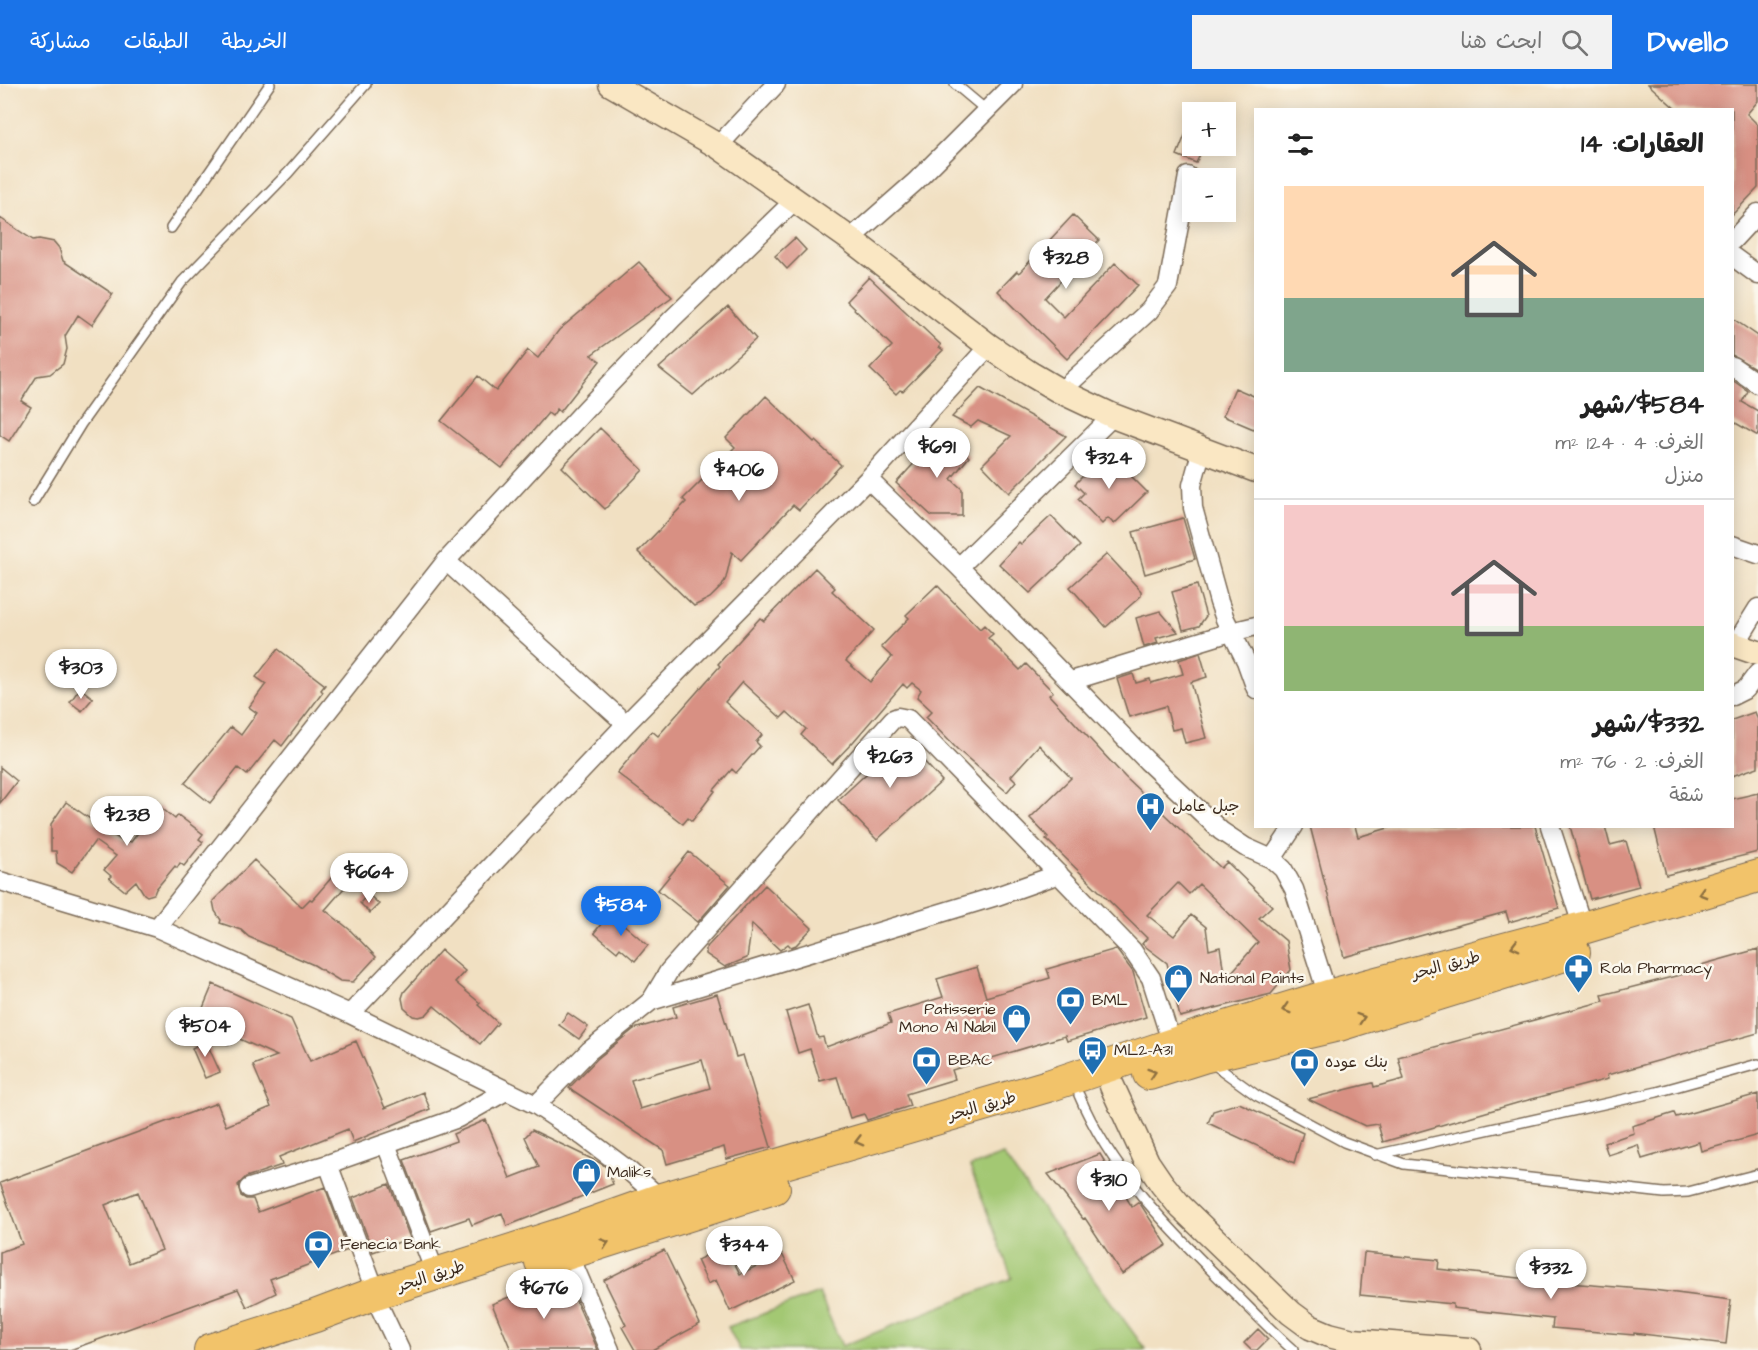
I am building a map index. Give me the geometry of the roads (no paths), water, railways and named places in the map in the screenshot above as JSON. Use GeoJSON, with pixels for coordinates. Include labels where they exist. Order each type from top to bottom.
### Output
{"type":"FeatureCollection","features":[{"type":"Feature","properties":{"kind":"highway","name":"طريق البحر"},"geometry":{"type":"LineString","coordinates":[[210,1350],[378,1302],[565,1244],[661,1199],[1048,1086],[1172,1044],[1328,996],[1582,928],[1758,876]]}},
{"type":"Feature","properties":{"kind":"highway","name":"طريق البحر"},"geometry":{"type":"LineString","coordinates":[[269,1350],[436,1275],[715,1206],[1203,1057],[1340,1025],[1486,978],[1758,897]]}},
{"type":"Feature","properties":{"kind":"main road"},"geometry":{"type":"LineString","coordinates":[[611,84],[718,146],[850,239],[989,346],[1029,373],[1113,416],[1254,469]]}},
{"type":"Feature","properties":{"kind":"main road"},"geometry":{"type":"LineString","coordinates":[[1734,644],[1758,653]]}},
{"type":"Feature","properties":{"kind":"main road"},"geometry":{"type":"LineString","coordinates":[[1112,1086],[1147,1162],[1162,1184],[1181,1207],[1291,1314],[1310,1327],[1353,1341],[1469,1350]]}},
{"type":"Feature","properties":{"kind":"street"},"geometry":{"type":"LineString","coordinates":[[718,146],[776,84]]}},
{"type":"Feature","properties":{"kind":"street"},"geometry":{"type":"LineString","coordinates":[[850,239],[915,182],[1010,85]]}},
{"type":"Feature","properties":{"kind":"street"},"geometry":{"type":"LineString","coordinates":[[157,928],[446,561],[672,319],[794,201]]}},
{"type":"Feature","properties":{"kind":"street"},"geometry":{"type":"LineString","coordinates":[[1061,391],[1149,311],[1168,286],[1182,209]]}},
{"type":"Feature","properties":{"kind":"street"},"geometry":{"type":"LineString","coordinates":[[1734,239],[1758,213]]}},
{"type":"Feature","properties":{"kind":"street"},"geometry":{"type":"LineString","coordinates":[[1734,258],[1758,276]]}},
{"type":"Feature","properties":{"kind":"street"},"geometry":{"type":"LineString","coordinates":[[350,1014],[626,724],[868,480],[989,346]]}},
{"type":"Feature","properties":{"kind":"street"},"geometry":{"type":"LineString","coordinates":[[1734,367],[1758,384]]}},
{"type":"Feature","properties":{"kind":"street"},"geometry":{"type":"LineString","coordinates":[[959,567],[1113,416]]}},
{"type":"Feature","properties":{"kind":"street"},"geometry":{"type":"LineString","coordinates":[[1202,448],[1192,485],[1193,508],[1219,602],[1254,683]]}},
{"type":"Feature","properties":{"kind":"street"},"geometry":{"type":"LineString","coordinates":[[868,480],[959,567],[1147,761],[1221,831],[1245,847],[1272,859],[1283,869],[1294,889],[1328,996]]}},
{"type":"Feature","properties":{"kind":"street"},"geometry":{"type":"LineString","coordinates":[[1734,546],[1758,554]]}},
{"type":"Feature","properties":{"kind":"street"},"geometry":{"type":"LineString","coordinates":[[446,561],[626,724]]}},
{"type":"Feature","properties":{"kind":"street"},"geometry":{"type":"LineString","coordinates":[[1734,644],[1758,608]]}},
{"type":"Feature","properties":{"kind":"street"},"geometry":{"type":"LineString","coordinates":[[1071,681],[1254,626]]}},
{"type":"Feature","properties":{"kind":"street"},"geometry":{"type":"LineString","coordinates":[[1734,695],[1746,689],[1758,673]]}},
{"type":"Feature","properties":{"kind":"street"},"geometry":{"type":"LineString","coordinates":[[536,1105],[589,1051],[651,1001],[669,971],[892,719],[898,717],[908,719],[1132,950],[1151,978],[1172,1044]]}},
{"type":"Feature","properties":{"kind":"street"},"geometry":{"type":"LineString","coordinates":[[1272,859],[1293,828]]}},
{"type":"Feature","properties":{"kind":"street"},"geometry":{"type":"LineString","coordinates":[[1551,828],[1582,928]]}},
{"type":"Feature","properties":{"kind":"street"},"geometry":{"type":"LineString","coordinates":[[651,1001],[997,896],[1059,874]]}},
{"type":"Feature","properties":{"kind":"street"},"geometry":{"type":"LineString","coordinates":[[0,880],[157,928],[350,1014],[536,1105],[628,1170],[661,1199]]}},
{"type":"Feature","properties":{"kind":"street"},"geometry":{"type":"LineString","coordinates":[[249,1188],[328,1164],[458,1118],[506,1091]]}},
{"type":"Feature","properties":{"kind":"street"},"geometry":{"type":"LineString","coordinates":[[386,1144],[436,1275]]}},
{"type":"Feature","properties":{"kind":"street"},"geometry":{"type":"LineString","coordinates":[[328,1164],[378,1302],[400,1350]]}},
{"type":"Feature","properties":{"kind":"street"},"geometry":{"type":"LineString","coordinates":[[565,1244],[610,1350]]}},
{"type":"Feature","properties":{"kind":"lane"},"geometry":{"type":"LineString","coordinates":[[171,228],[270,84]]}},
{"type":"Feature","properties":{"kind":"lane"},"geometry":{"type":"LineString","coordinates":[[33,502],[81,424],[182,282],[288,172],[366,84]]}},
{"type":"Feature","properties":{"kind":"lane"},"geometry":{"type":"LineString","coordinates":[[955,84],[986,110]]}},
{"type":"Feature","properties":{"kind":"lane"},"geometry":{"type":"LineString","coordinates":[[1203,1057],[1256,1095],[1344,1142],[1374,1155],[1404,1164],[1664,1193],[1688,1192],[1758,1174]]}},
{"type":"Feature","properties":{"kind":"lane"},"geometry":{"type":"LineString","coordinates":[[1374,1155],[1657,1092],[1758,1064]]}},
{"type":"Feature","properties":{"kind":"lane"},"geometry":{"type":"LineString","coordinates":[[1080,1095],[1091,1123],[1106,1148],[1148,1203],[1186,1245],[1293,1350]]}},
{"type":"Feature","properties":{"kind":"place","name":"جبل عامل"},"geometry":{"type":"Point","coordinates":[1151,832]}},
{"type":"Feature","properties":{"kind":"place","name":"Rola Pharmacy"},"geometry":{"type":"Point","coordinates":[1579,994]}},
{"type":"Feature","properties":{"kind":"place","name":"National Paints"},"geometry":{"type":"Point","coordinates":[1179,1004]}},
{"type":"Feature","properties":{"kind":"place","name":"BML"},"geometry":{"type":"Point","coordinates":[1071,1026]}},
{"type":"Feature","properties":{"kind":"place","name":"Patisserie Mono Al Nabil"},"geometry":{"type":"Point","coordinates":[1017,1044]}},
{"type":"Feature","properties":{"kind":"place","name":"ML2-A31"},"geometry":{"type":"Point","coordinates":[1093,1076]}},
{"type":"Feature","properties":{"kind":"place","name":"BBAC"},"geometry":{"type":"Point","coordinates":[927,1086]}},
{"type":"Feature","properties":{"kind":"place","name":"بنك عوده"},"geometry":{"type":"Point","coordinates":[1304,1088]}},
{"type":"Feature","properties":{"kind":"place","name":"Maliks"},"geometry":{"type":"Point","coordinates":[586,1198]}},
{"type":"Feature","properties":{"kind":"place","name":"Fenecia Bank"},"geometry":{"type":"Point","coordinates":[319,1270]}}]}
